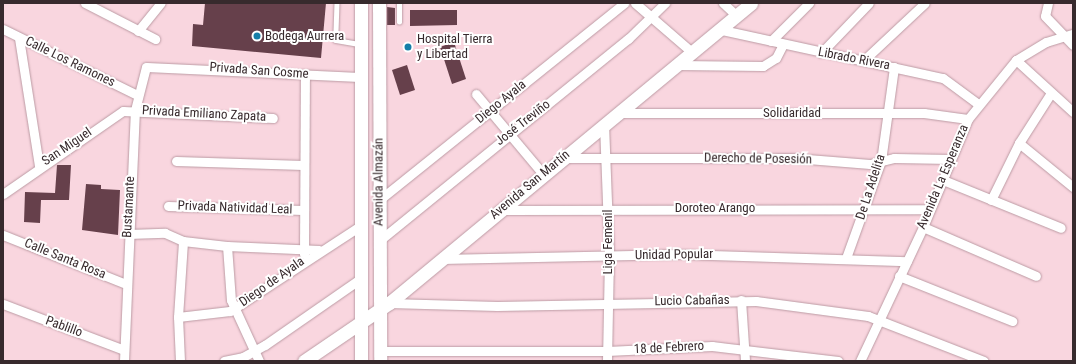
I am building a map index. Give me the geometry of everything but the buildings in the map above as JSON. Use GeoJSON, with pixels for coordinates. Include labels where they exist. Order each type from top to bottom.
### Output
{"type":"FeatureCollection","features":[{"type":"Feature","properties":{"kind":"main road","name":"Avenida Almazán"},"geometry":{"type":"LineString","coordinates":[[361,3],[361,361]]}},
{"type":"Feature","properties":{"kind":"main road","name":"Avenida Almazán"},"geometry":{"type":"LineString","coordinates":[[379,3],[378,201],[379,240],[385,305],[380,356]]}},
{"type":"Feature","properties":{"kind":"main road","name":"Avenida San Martín"},"geometry":{"type":"LineString","coordinates":[[304,361],[385,305],[617,113],[722,30],[736,15],[751,3]]}},
{"type":"Feature","properties":{"kind":"street"},"geometry":{"type":"LineString","coordinates":[[85,3],[155,40]]}},
{"type":"Feature","properties":{"kind":"street"},"geometry":{"type":"LineString","coordinates":[[138,31],[161,3]]}},
{"type":"Feature","properties":{"kind":"street","name":"Diego Ayala"},"geometry":{"type":"LineString","coordinates":[[378,201],[624,3]]}},
{"type":"Feature","properties":{"kind":"street"},"geometry":{"type":"LineString","coordinates":[[634,3],[693,53]]}},
{"type":"Feature","properties":{"kind":"street","name":"José Treviño"},"geometry":{"type":"LineString","coordinates":[[379,240],[650,18],[665,3]]}},
{"type":"Feature","properties":{"kind":"street"},"geometry":{"type":"LineString","coordinates":[[724,3],[736,15]]}},
{"type":"Feature","properties":{"kind":"street"},"geometry":{"type":"LineString","coordinates":[[771,41],[809,3]]}},
{"type":"Feature","properties":{"kind":"street"},"geometry":{"type":"LineString","coordinates":[[821,53],[869,3]]}},
{"type":"Feature","properties":{"kind":"street"},"geometry":{"type":"LineString","coordinates":[[864,60],[925,3]]}},
{"type":"Feature","properties":{"kind":"street"},"geometry":{"type":"LineString","coordinates":[[1048,3],[1045,16],[1073,45]]}},
{"type":"Feature","properties":{"kind":"street","name":"Calle Los Ramones"},"geometry":{"type":"LineString","coordinates":[[3,29],[137,95]]}},
{"type":"Feature","properties":{"kind":"street","name":"Librado Rivera"},"geometry":{"type":"LineString","coordinates":[[722,30],[821,53],[864,60],[943,78],[978,104]]}},
{"type":"Feature","properties":{"kind":"street","name":"Avenida La Esperanza"},"geometry":{"type":"LineString","coordinates":[[860,361],[923,227],[968,119],[978,104],[1016,60],[1031,49],[1063,36],[1073,34]]}},
{"type":"Feature","properties":{"kind":"street"},"geometry":{"type":"LineString","coordinates":[[19,38],[39,165]]}},
{"type":"Feature","properties":{"kind":"street"},"geometry":{"type":"LineString","coordinates":[[678,64],[763,66],[776,58],[784,44]]}},
{"type":"Feature","properties":{"kind":"street"},"geometry":{"type":"LineString","coordinates":[[1016,60],[1073,112]]}},
{"type":"Feature","properties":{"kind":"street","name":"Bustamante"},"geometry":{"type":"LineString","coordinates":[[124,361],[128,234],[135,110],[137,95],[146,67],[159,65]]}},
{"type":"Feature","properties":{"kind":"street","name":"Privada San Cosme"},"geometry":{"type":"LineString","coordinates":[[159,65],[360,77]]}},
{"type":"Feature","properties":{"kind":"street","name":"De La Adelita"},"geometry":{"type":"LineString","coordinates":[[846,258],[881,161],[886,113],[894,67]]}},
{"type":"Feature","properties":{"kind":"street"},"geometry":{"type":"LineString","coordinates":[[304,259],[302,210],[305,74]]}},
{"type":"Feature","properties":{"kind":"street"},"geometry":{"type":"LineString","coordinates":[[991,200],[1019,143],[1052,93]]}},
{"type":"Feature","properties":{"kind":"street"},"geometry":{"type":"LineString","coordinates":[[476,94],[543,174]]}},
{"type":"Feature","properties":{"kind":"street","name":"San Miguel"},"geometry":{"type":"LineString","coordinates":[[3,194],[39,165],[117,114],[135,110]]}},
{"type":"Feature","properties":{"kind":"street","name":"Privada Emiliano Zapata"},"geometry":{"type":"LineString","coordinates":[[135,110],[273,118]]}},
{"type":"Feature","properties":{"kind":"street","name":"Solidaridad"},"geometry":{"type":"LineString","coordinates":[[617,113],[886,113],[968,119]]}},
{"type":"Feature","properties":{"kind":"street","name":"Liga Femenil"},"geometry":{"type":"LineString","coordinates":[[604,124],[609,256],[607,361]]}},
{"type":"Feature","properties":{"kind":"street"},"geometry":{"type":"LineString","coordinates":[[1019,143],[1073,187]]}},
{"type":"Feature","properties":{"kind":"street","name":"Derecho de Posesión"},"geometry":{"type":"LineString","coordinates":[[563,158],[881,161],[951,159]]}},
{"type":"Feature","properties":{"kind":"street"},"geometry":{"type":"LineString","coordinates":[[176,161],[303,165]]}},
{"type":"Feature","properties":{"kind":"street"},"geometry":{"type":"LineString","coordinates":[[943,180],[1061,228]]}},
{"type":"Feature","properties":{"kind":"street","name":"Privada Natividad Leal"},"geometry":{"type":"LineString","coordinates":[[168,206],[302,210]]}},
{"type":"Feature","properties":{"kind":"street","name":"Doroteo Arango"},"geometry":{"type":"LineString","coordinates":[[500,210],[608,208],[930,209]]}},
{"type":"Feature","properties":{"kind":"street","name":"Diego de Ayala"},"geometry":{"type":"LineString","coordinates":[[178,316],[220,313],[236,308],[304,259],[360,226]]}},
{"type":"Feature","properties":{"kind":"street"},"geometry":{"type":"LineString","coordinates":[[923,227],[1036,276]]}},
{"type":"Feature","properties":{"kind":"street"},"geometry":{"type":"LineString","coordinates":[[128,234],[165,233],[183,241],[228,246],[304,248],[319,250]]}},
{"type":"Feature","properties":{"kind":"street","name":"Calle Santa Rosa"},"geometry":{"type":"LineString","coordinates":[[3,235],[126,284]]}},
{"type":"Feature","properties":{"kind":"street"},"geometry":{"type":"LineString","coordinates":[[180,361],[178,316],[183,241]]}},
{"type":"Feature","properties":{"kind":"street"},"geometry":{"type":"LineString","coordinates":[[228,246],[227,277],[236,308],[259,361]]}},
{"type":"Feature","properties":{"kind":"street","name":"Unidad Popular"},"geometry":{"type":"LineString","coordinates":[[441,259],[609,256],[846,258],[907,261]]}},
{"type":"Feature","properties":{"kind":"street"},"geometry":{"type":"LineString","coordinates":[[899,276],[1012,322]]}},
{"type":"Feature","properties":{"kind":"street"},"geometry":{"type":"LineString","coordinates":[[224,361],[255,351],[360,279]]}},
{"type":"Feature","properties":{"kind":"street"},"geometry":{"type":"LineString","coordinates":[[741,300],[745,361]]}},
{"type":"Feature","properties":{"kind":"street","name":"Lucio Cabañas"},"geometry":{"type":"LineString","coordinates":[[385,305],[498,306],[607,302],[741,300],[858,314],[879,319],[984,361]]}},
{"type":"Feature","properties":{"kind":"street","name":"Pablillo"},"geometry":{"type":"LineString","coordinates":[[3,304],[124,350]]}},
{"type":"Feature","properties":{"kind":"street","name":"18 de Febrero"},"geometry":{"type":"LineString","coordinates":[[380,356],[744,348],[838,361]]}},
{"type":"Feature","properties":{"kind":"lane"},"geometry":{"type":"LineString","coordinates":[[337,3],[336,40],[361,44]]}},
{"type":"Feature","properties":{"kind":"lane"},"geometry":{"type":"LineString","coordinates":[[399,3],[399,22]]}},
{"type":"Feature","properties":{"kind":"place","name":"Bodega Aurrera"},"geometry":{"type":"Point","coordinates":[257,36]}},
{"type":"Feature","properties":{"kind":"place","name":"Hospital Tierra y Libertad"},"geometry":{"type":"Point","coordinates":[408,47]}}]}
